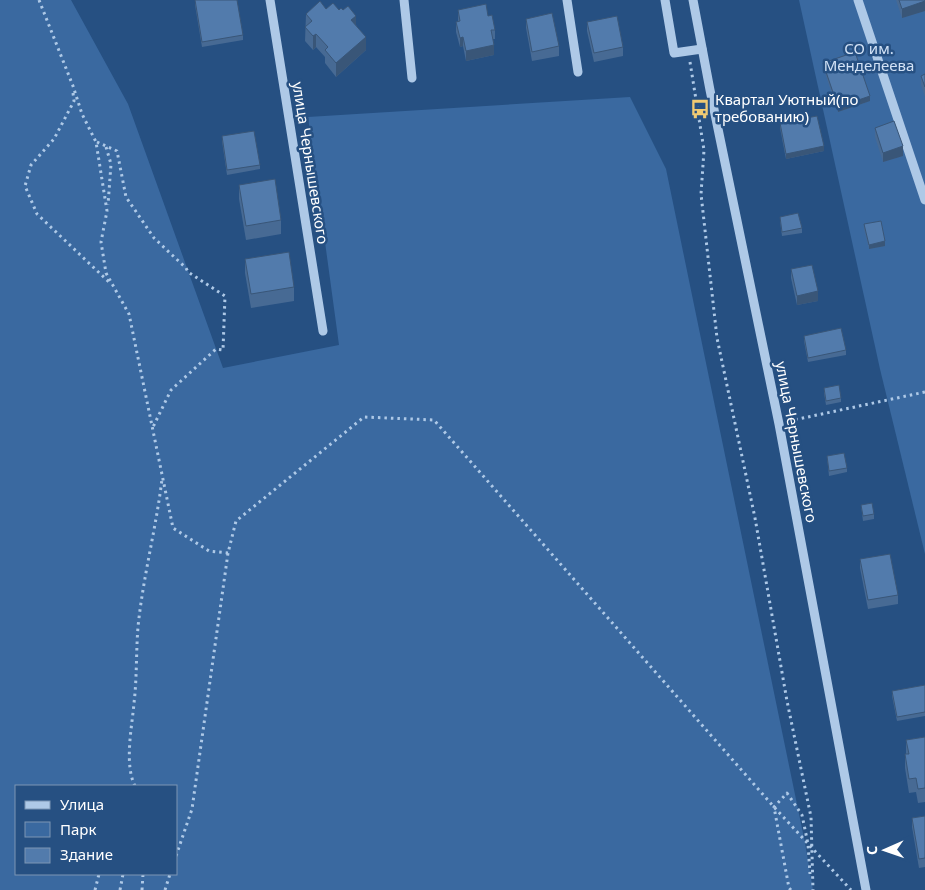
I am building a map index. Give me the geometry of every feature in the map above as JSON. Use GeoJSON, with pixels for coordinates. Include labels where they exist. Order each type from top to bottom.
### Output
{"type":"FeatureCollection","features":[{"type":"Feature","properties":{"kind":"street","name":"улица Чернышевского"},"geometry":{"type":"LineString","coordinates":[[270,0],[323,331]]}},
{"type":"Feature","properties":{"kind":"street"},"geometry":{"type":"LineString","coordinates":[[404,0],[412,78]]}},
{"type":"Feature","properties":{"kind":"street"},"geometry":{"type":"LineString","coordinates":[[568,0],[578,72]]}},
{"type":"Feature","properties":{"kind":"street"},"geometry":{"type":"LineString","coordinates":[[665,0],[674,53],[702,49]]}},
{"type":"Feature","properties":{"kind":"street","name":"улица Чернышевского"},"geometry":{"type":"LineString","coordinates":[[693,0],[779,424],[866,890]]}},
{"type":"Feature","properties":{"kind":"street"},"geometry":{"type":"LineString","coordinates":[[858,0],[925,200]]}},
{"type":"Feature","properties":{"kind":"path"},"geometry":{"type":"LineString","coordinates":[[39,0],[82,114],[96,142],[107,211]]}},
{"type":"Feature","properties":{"kind":"path"},"geometry":{"type":"LineString","coordinates":[[688,51],[704,150],[701,194],[718,338],[755,518],[787,701],[811,817],[812,890]]}},
{"type":"Feature","properties":{"kind":"path"},"geometry":{"type":"LineString","coordinates":[[73,86],[74,101],[54,139],[31,165],[25,186],[38,214],[113,285]]}},
{"type":"Feature","properties":{"kind":"path"},"geometry":{"type":"LineString","coordinates":[[96,142],[117,151],[126,197],[154,238],[188,272],[225,296],[222,350],[216,349],[170,390],[152,428]]}},
{"type":"Feature","properties":{"kind":"path"},"geometry":{"type":"LineString","coordinates":[[106,146],[111,164],[102,242],[106,273],[129,314],[173,528],[209,551],[228,554]]}},
{"type":"Feature","properties":{"kind":"path"},"geometry":{"type":"LineString","coordinates":[[779,424],[925,392]]}},
{"type":"Feature","properties":{"kind":"path"},"geometry":{"type":"LineString","coordinates":[[178,850],[192,809],[228,554],[236,521],[364,417],[434,420],[774,808],[851,890]]}},
{"type":"Feature","properties":{"kind":"path"},"geometry":{"type":"LineString","coordinates":[[135,785],[130,761],[137,675],[138,627],[162,476]]}},
{"type":"Feature","properties":{"kind":"path"},"geometry":{"type":"LineString","coordinates":[[774,808],[787,793],[802,815],[808,844],[812,890]]}},
{"type":"Feature","properties":{"kind":"path"},"geometry":{"type":"LineString","coordinates":[[774,808],[789,888],[791,890]]}},
{"type":"Feature","properties":{"kind":"path"},"geometry":{"type":"LineString","coordinates":[[95,890],[99,875]]}},
{"type":"Feature","properties":{"kind":"path"},"geometry":{"type":"LineString","coordinates":[[120,890],[124,875]]}},
{"type":"Feature","properties":{"kind":"path"},"geometry":{"type":"LineString","coordinates":[[142,890],[143,875]]}},
{"type":"Feature","properties":{"kind":"path"},"geometry":{"type":"LineString","coordinates":[[165,890],[170,875]]}},
{"type":"Feature","properties":{"kind":"green space"},"geometry":{"type":"Polygon","coordinates":[[[0,0],[71,0],[128,104],[223,368],[339,345],[308,117],[630,97],[666,169],[805,843],[813,890],[0,890],[0,0]]]}},
{"type":"Feature","properties":{"kind":"green space","name":"СО им. Менделеева"},"geometry":{"type":"Polygon","coordinates":[[[799,0],[925,0],[925,554],[880,369],[799,0]]]}},
{"type":"Feature","properties":{"kind":"building"},"geometry":{"type":"Polygon","coordinates":[[[195,0],[237,0],[243,35],[202,42],[195,0]]]}},
{"type":"Feature","properties":{"kind":"building"},"geometry":{"type":"Polygon","coordinates":[[[899,0],[925,0],[925,1],[902,9],[899,0]]]}},
{"type":"Feature","properties":{"kind":"building"},"geometry":{"type":"Polygon","coordinates":[[[320,1],[326,9],[333,3],[339,10],[341,8],[343,10],[348,6],[356,16],[351,20],[366,37],[336,63],[325,50],[328,47],[316,34],[313,36],[305,27],[312,21],[306,14],[320,1]]]}},
{"type":"Feature","properties":{"kind":"building"},"geometry":{"type":"Polygon","coordinates":[[[486,4],[488,16],[492,15],[495,30],[491,30],[494,45],[466,51],[463,37],[460,38],[456,22],[460,21],[458,10],[486,4]]]}},
{"type":"Feature","properties":{"kind":"building"},"geometry":{"type":"Polygon","coordinates":[[[552,13],[559,46],[532,52],[526,19],[552,13]]]}},
{"type":"Feature","properties":{"kind":"building"},"geometry":{"type":"Polygon","coordinates":[[[617,16],[623,47],[594,53],[587,22],[617,16]]]}},
{"type":"Feature","properties":{"kind":"building"},"geometry":{"type":"Polygon","coordinates":[[[855,52],[870,96],[838,107],[823,63],[855,52]]]}},
{"type":"Feature","properties":{"kind":"building"},"geometry":{"type":"Polygon","coordinates":[[[925,74],[925,87],[921,76],[925,74]]]}},
{"type":"Feature","properties":{"kind":"building"},"geometry":{"type":"Polygon","coordinates":[[[817,116],[824,146],[786,154],[780,123],[817,116]]]}},
{"type":"Feature","properties":{"kind":"building"},"geometry":{"type":"Polygon","coordinates":[[[894,121],[903,146],[883,153],[875,128],[894,121]]]}},
{"type":"Feature","properties":{"kind":"building"},"geometry":{"type":"Polygon","coordinates":[[[254,131],[260,165],[227,170],[222,136],[254,131]]]}},
{"type":"Feature","properties":{"kind":"building"},"geometry":{"type":"Polygon","coordinates":[[[275,179],[281,220],[246,226],[239,185],[275,179]]]}},
{"type":"Feature","properties":{"kind":"building"},"geometry":{"type":"Polygon","coordinates":[[[798,213],[802,228],[782,232],[780,217],[798,213]]]}},
{"type":"Feature","properties":{"kind":"building"},"geometry":{"type":"Polygon","coordinates":[[[881,221],[885,241],[869,245],[864,224],[881,221]]]}},
{"type":"Feature","properties":{"kind":"building"},"geometry":{"type":"Polygon","coordinates":[[[289,252],[294,287],[251,294],[245,259],[289,252]]]}},
{"type":"Feature","properties":{"kind":"building"},"geometry":{"type":"Polygon","coordinates":[[[812,265],[818,291],[797,296],[791,269],[812,265]]]}},
{"type":"Feature","properties":{"kind":"building"},"geometry":{"type":"Polygon","coordinates":[[[841,328],[846,350],[808,358],[804,336],[841,328]]]}},
{"type":"Feature","properties":{"kind":"building"},"geometry":{"type":"Polygon","coordinates":[[[839,385],[841,398],[826,401],[824,388],[839,385]]]}},
{"type":"Feature","properties":{"kind":"building"},"geometry":{"type":"Polygon","coordinates":[[[844,453],[847,468],[829,471],[827,456],[844,453]]]}},
{"type":"Feature","properties":{"kind":"building"},"geometry":{"type":"Polygon","coordinates":[[[872,503],[874,514],[863,516],[861,505],[872,503]]]}},
{"type":"Feature","properties":{"kind":"building"},"geometry":{"type":"Polygon","coordinates":[[[890,554],[898,595],[868,600],[860,559],[890,554]]]}},
{"type":"Feature","properties":{"kind":"building"},"geometry":{"type":"Polygon","coordinates":[[[925,685],[925,712],[897,717],[892,691],[925,685]]]}},
{"type":"Feature","properties":{"kind":"building"},"geometry":{"type":"Polygon","coordinates":[[[925,737],[925,788],[918,789],[916,778],[909,779],[905,754],[909,754],[906,740],[925,737]]]}},
{"type":"Feature","properties":{"kind":"building"},"geometry":{"type":"Polygon","coordinates":[[[925,816],[925,858],[919,859],[912,818],[925,816]]]}},
{"type":"Feature","properties":{"kind":"place","name":"Квартал Уютный(по требованию)"},"geometry":{"type":"Point","coordinates":[700,109]}}]}
